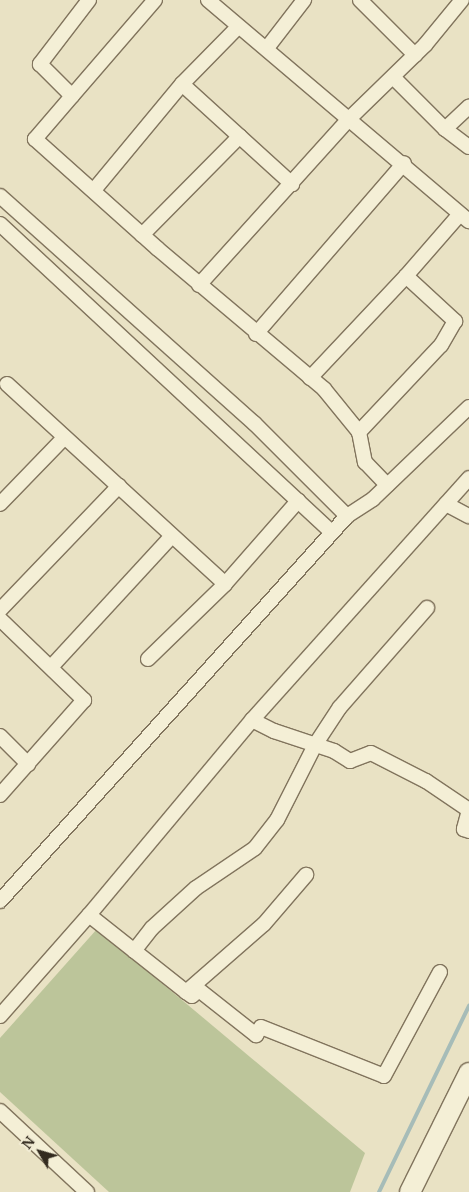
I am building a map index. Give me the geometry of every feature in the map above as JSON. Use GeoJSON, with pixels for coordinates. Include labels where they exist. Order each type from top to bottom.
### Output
{"type":"FeatureCollection","features":[{"type":"Feature","properties":{"kind":"street"},"geometry":{"type":"LineString","coordinates":[[72,96],[40,64],[89,0]]}},
{"type":"Feature","properties":{"kind":"street"},"geometry":{"type":"LineString","coordinates":[[155,0],[35,139],[199,285],[324,389],[359,432],[365,462],[387,485]]}},
{"type":"Feature","properties":{"kind":"street"},"geometry":{"type":"LineString","coordinates":[[208,0],[238,27],[268,48],[465,217],[406,276],[310,378]]}},
{"type":"Feature","properties":{"kind":"street"},"geometry":{"type":"LineString","coordinates":[[268,48],[304,0]]}},
{"type":"Feature","properties":{"kind":"street"},"geometry":{"type":"LineString","coordinates":[[360,0],[415,54]]}},
{"type":"Feature","properties":{"kind":"street"},"geometry":{"type":"LineString","coordinates":[[199,285],[350,118],[415,54],[462,0]]}},
{"type":"Feature","properties":{"kind":"street"},"geometry":{"type":"LineString","coordinates":[[94,190],[182,84],[238,27]]}},
{"type":"Feature","properties":{"kind":"street"},"geometry":{"type":"LineString","coordinates":[[393,77],[445,129],[469,147]]}},
{"type":"Feature","properties":{"kind":"street"},"geometry":{"type":"LineString","coordinates":[[182,84],[292,184]]}},
{"type":"Feature","properties":{"kind":"street"},"geometry":{"type":"LineString","coordinates":[[445,129],[469,107]]}},
{"type":"Feature","properties":{"kind":"street"},"geometry":{"type":"LineString","coordinates":[[142,234],[240,136]]}},
{"type":"Feature","properties":{"kind":"street"},"geometry":{"type":"LineString","coordinates":[[256,334],[404,164]]}},
{"type":"Feature","properties":{"kind":"street"},"geometry":{"type":"LineString","coordinates":[[0,196],[254,423],[347,516]]}},
{"type":"Feature","properties":{"kind":"street"},"geometry":{"type":"LineString","coordinates":[[0,224],[332,532]]}},
{"type":"Feature","properties":{"kind":"street"},"geometry":{"type":"LineString","coordinates":[[359,432],[441,345],[455,322],[406,276]]}},
{"type":"Feature","properties":{"kind":"street"},"geometry":{"type":"LineString","coordinates":[[2,384],[65,437],[225,584]]}},
{"type":"Feature","properties":{"kind":"street"},"geometry":{"type":"LineString","coordinates":[[0,901],[347,516],[387,485],[469,406]]}},
{"type":"Feature","properties":{"kind":"street"},"geometry":{"type":"LineString","coordinates":[[0,504],[65,437]]}},
{"type":"Feature","properties":{"kind":"street"},"geometry":{"type":"LineString","coordinates":[[0,1016],[89,915],[252,720],[469,478]]}},
{"type":"Feature","properties":{"kind":"street"},"geometry":{"type":"LineString","coordinates":[[0,610],[119,486]]}},
{"type":"Feature","properties":{"kind":"street"},"geometry":{"type":"LineString","coordinates":[[148,659],[225,584],[298,501]]}},
{"type":"Feature","properties":{"kind":"street"},"geometry":{"type":"LineString","coordinates":[[446,504],[469,516]]}},
{"type":"Feature","properties":{"kind":"street"},"geometry":{"type":"LineString","coordinates":[[51,667],[172,536]]}},
{"type":"Feature","properties":{"kind":"street"},"geometry":{"type":"LineString","coordinates":[[134,950],[152,928],[196,888],[255,848],[276,820],[315,745],[340,707],[427,608]]}},
{"type":"Feature","properties":{"kind":"street"},"geometry":{"type":"LineString","coordinates":[[0,619],[84,700],[0,794]]}},
{"type":"Feature","properties":{"kind":"street"},"geometry":{"type":"LineString","coordinates":[[252,720],[274,731],[315,745],[350,761],[371,753],[426,780],[469,810],[464,829],[469,831]]}},
{"type":"Feature","properties":{"kind":"street"},"geometry":{"type":"LineString","coordinates":[[0,736],[28,764]]}},
{"type":"Feature","properties":{"kind":"street"},"geometry":{"type":"LineString","coordinates":[[186,992],[264,924],[306,875]]}},
{"type":"Feature","properties":{"kind":"street"},"geometry":{"type":"LineString","coordinates":[[89,915],[186,992],[192,996],[199,990],[256,1035],[261,1026],[384,1076],[440,972]]}},
{"type":"Feature","properties":{"kind":"street"},"geometry":{"type":"LineString","coordinates":[[410,1192],[469,1074]]}},
{"type":"Feature","properties":{"kind":"street"},"geometry":{"type":"LineString","coordinates":[[0,1111],[88,1192]]}},
{"type":"Feature","properties":{"kind":"green space"},"geometry":{"type":"Polygon","coordinates":[[[97,929],[365,1153],[350,1192],[109,1192],[0,1092],[0,1038],[97,929]]]}},
{"type":"Feature","properties":{"kind":"waterway"},"geometry":{"type":"LineString","coordinates":[[379,1192],[469,1006]]}}]}
